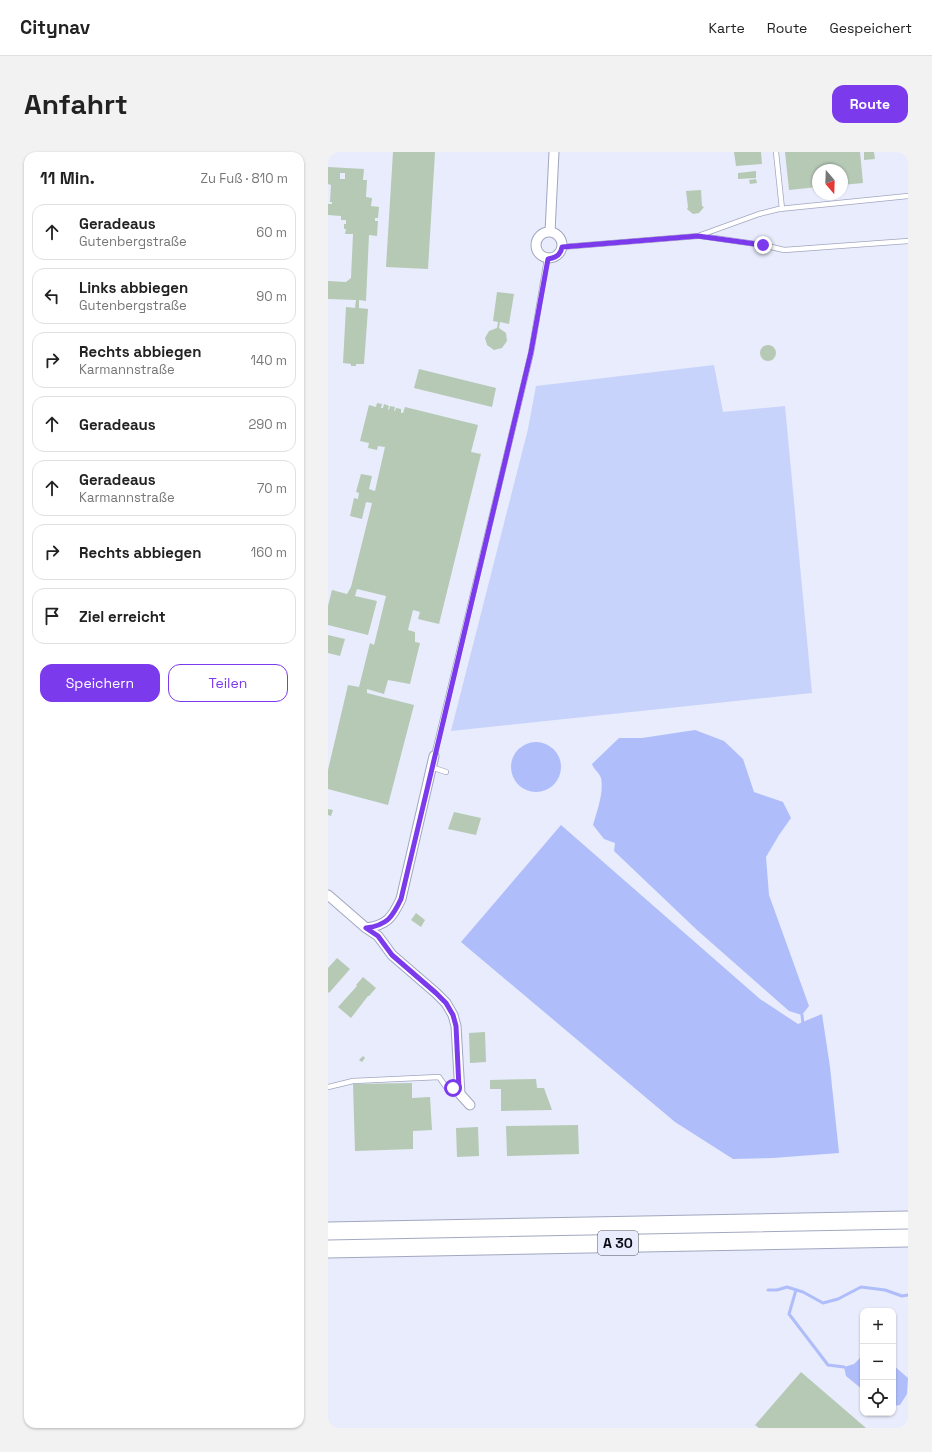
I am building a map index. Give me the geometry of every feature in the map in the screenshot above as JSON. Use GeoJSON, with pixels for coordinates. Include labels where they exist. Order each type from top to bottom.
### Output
{"type":"FeatureCollection","features":[{"type":"Feature","properties":{"kind":"highway","name":"A 30"},"geometry":{"type":"LineString","coordinates":[[328,1232],[908,1220]]}},
{"type":"Feature","properties":{"kind":"highway","name":"A 30"},"geometry":{"type":"LineString","coordinates":[[328,1249],[908,1238]]}},
{"type":"Feature","properties":{"kind":"street"},"geometry":{"type":"LineString","coordinates":[[550,232],[554,152]]}},
{"type":"Feature","properties":{"kind":"street"},"geometry":{"type":"LineString","coordinates":[[544,232],[550,232],[557,234],[560,237],[562,247],[556,257],[548,259],[543,258],[537,251],[536,242],[540,235],[544,232]]}},
{"type":"Feature","properties":{"kind":"street"},"geometry":{"type":"LineString","coordinates":[[366,928],[378,926],[393,916],[401,899],[434,756]]}},
{"type":"Feature","properties":{"kind":"street"},"geometry":{"type":"LineString","coordinates":[[328,895],[366,928],[378,936],[392,955],[446,1003],[453,1015],[456,1026],[460,1094],[470,1105]]}},
{"type":"Feature","properties":{"kind":"lane"},"geometry":{"type":"LineString","coordinates":[[776,152],[782,209]]}},
{"type":"Feature","properties":{"kind":"lane"},"geometry":{"type":"LineString","coordinates":[[698,236],[759,214],[782,209],[908,196]]}},
{"type":"Feature","properties":{"kind":"lane"},"geometry":{"type":"LineString","coordinates":[[562,247],[698,236],[763,245],[784,250],[908,241]]}},
{"type":"Feature","properties":{"kind":"lane"},"geometry":{"type":"LineString","coordinates":[[434,756],[531,352],[548,259]]}},
{"type":"Feature","properties":{"kind":"lane"},"geometry":{"type":"LineString","coordinates":[[431,767],[446,772]]}},
{"type":"Feature","properties":{"kind":"lane"},"geometry":{"type":"LineString","coordinates":[[328,1087],[353,1081],[439,1077],[446,1087],[459,1088]]}},
{"type":"Feature","properties":{"kind":"shaded area"},"geometry":{"type":"Polygon","coordinates":[[[714,365],[723,412],[785,406],[812,693],[451,731],[528,429],[536,386],[714,365]]]}},
{"type":"Feature","properties":{"kind":"shaded area"},"geometry":{"type":"Polygon","coordinates":[[[695,730],[724,741],[743,759],[754,792],[783,802],[791,818],[766,857],[769,895],[809,1006],[802,1015],[789,1011],[697,930],[614,851],[615,843],[604,839],[593,825],[600,802],[602,784],[600,776],[592,764],[619,738],[642,738],[695,730]]]}},
{"type":"Feature","properties":{"kind":"shaded area"},"geometry":{"type":"Polygon","coordinates":[[[541,742],[546,743],[554,749],[560,757],[560,777],[554,785],[546,791],[531,792],[526,791],[518,785],[512,777],[511,762],[512,757],[518,749],[526,743],[541,742]]]}},
{"type":"Feature","properties":{"kind":"shaded area"},"geometry":{"type":"Polygon","coordinates":[[[561,825],[760,999],[798,1024],[822,1014],[830,1067],[839,1153],[773,1158],[733,1159],[675,1122],[461,942],[561,825]]]}},
{"type":"Feature","properties":{"kind":"shaded area"},"geometry":{"type":"Polygon","coordinates":[[[860,1358],[860,1388],[846,1376],[844,1367],[854,1364],[860,1358]]]}},
{"type":"Feature","properties":{"kind":"shaded area"},"geometry":{"type":"Polygon","coordinates":[[[896,1368],[908,1378],[907,1394],[900,1405],[896,1406],[896,1368]]]}},
{"type":"Feature","properties":{"kind":"building"},"geometry":{"type":"Polygon","coordinates":[[[393,152],[435,152],[428,269],[386,267],[393,152]]]}},
{"type":"Feature","properties":{"kind":"building"},"geometry":{"type":"Polygon","coordinates":[[[734,152],[761,152],[762,164],[736,166],[734,152]]]}},
{"type":"Feature","properties":{"kind":"building"},"geometry":{"type":"Polygon","coordinates":[[[785,152],[860,152],[863,183],[848,184],[848,164],[812,164],[812,188],[789,190],[785,152]]]}},
{"type":"Feature","properties":{"kind":"building"},"geometry":{"type":"Polygon","coordinates":[[[864,152],[874,152],[875,159],[864,160],[864,152]]]}},
{"type":"Feature","properties":{"kind":"building"},"geometry":{"type":"Polygon","coordinates":[[[328,167],[364,169],[363,180],[367,180],[366,197],[372,198],[371,206],[379,207],[378,218],[375,218],[375,221],[378,221],[377,236],[369,235],[366,301],[359,300],[359,308],[368,309],[364,364],[356,364],[356,366],[343,363],[346,307],[355,308],[356,300],[328,299],[328,281],[346,282],[351,278],[353,234],[345,234],[346,229],[344,229],[344,224],[346,224],[346,220],[341,220],[341,216],[328,215],[328,204],[332,204],[332,202],[330,202],[331,185],[328,184],[328,167]],[[340,173],[340,179],[345,179],[345,173],[340,173]]]}},
{"type":"Feature","properties":{"kind":"building"},"geometry":{"type":"Polygon","coordinates":[[[756,171],[756,178],[738,179],[738,173],[756,171]]]}},
{"type":"Feature","properties":{"kind":"building"},"geometry":{"type":"Polygon","coordinates":[[[756,179],[757,183],[750,184],[749,180],[756,179]]]}},
{"type":"Feature","properties":{"kind":"building"},"geometry":{"type":"Polygon","coordinates":[[[701,190],[702,206],[704,207],[699,213],[693,214],[687,209],[686,191],[701,190]]]}},
{"type":"Feature","properties":{"kind":"building"},"geometry":{"type":"Polygon","coordinates":[[[497,292],[514,294],[509,324],[500,322],[499,328],[506,333],[507,341],[502,348],[494,350],[487,345],[485,338],[489,331],[497,328],[498,322],[493,321],[497,292]]]}},
{"type":"Feature","properties":{"kind":"building"},"geometry":{"type":"Polygon","coordinates":[[[765,345],[771,345],[776,350],[774,359],[771,361],[765,361],[760,356],[760,350],[765,345]]]}},
{"type":"Feature","properties":{"kind":"building"},"geometry":{"type":"Polygon","coordinates":[[[419,369],[496,388],[492,407],[414,388],[419,369]]]}},
{"type":"Feature","properties":{"kind":"building"},"geometry":{"type":"Polygon","coordinates":[[[377,403],[382,404],[381,408],[383,408],[384,404],[389,406],[389,410],[390,406],[395,407],[394,411],[396,408],[401,409],[401,413],[403,413],[405,407],[478,425],[471,452],[481,454],[439,624],[418,619],[420,612],[413,610],[408,630],[415,632],[415,642],[420,643],[410,684],[388,680],[384,694],[367,689],[367,693],[414,705],[388,805],[328,789],[328,770],[348,685],[359,687],[370,643],[374,645],[386,596],[357,589],[355,596],[377,601],[368,635],[328,625],[328,606],[332,590],[347,594],[351,587],[372,503],[366,502],[362,519],[350,516],[354,498],[358,499],[359,493],[356,492],[361,474],[372,476],[369,489],[375,491],[385,447],[378,446],[377,450],[368,448],[369,443],[360,441],[369,405],[376,407],[377,403]]]}},
{"type":"Feature","properties":{"kind":"building"},"geometry":{"type":"Polygon","coordinates":[[[328,635],[345,639],[340,656],[328,653],[328,635]]]}},
{"type":"Feature","properties":{"kind":"building"},"geometry":{"type":"Polygon","coordinates":[[[328,809],[333,810],[331,816],[328,815],[328,809]]]}},
{"type":"Feature","properties":{"kind":"building"},"geometry":{"type":"Polygon","coordinates":[[[454,812],[481,818],[476,835],[448,829],[454,812]]]}},
{"type":"Feature","properties":{"kind":"building"},"geometry":{"type":"Polygon","coordinates":[[[416,913],[425,920],[421,927],[411,920],[416,913]]]}},
{"type":"Feature","properties":{"kind":"building"},"geometry":{"type":"Polygon","coordinates":[[[337,958],[350,969],[329,993],[328,968],[337,958]]]}},
{"type":"Feature","properties":{"kind":"building"},"geometry":{"type":"Polygon","coordinates":[[[363,977],[376,988],[351,1018],[338,1007],[363,977]]]}},
{"type":"Feature","properties":{"kind":"building"},"geometry":{"type":"Polygon","coordinates":[[[485,1032],[486,1062],[470,1063],[469,1033],[485,1032]]]}},
{"type":"Feature","properties":{"kind":"building"},"geometry":{"type":"Polygon","coordinates":[[[363,1056],[365,1058],[362,1062],[359,1060],[363,1056]]]}},
{"type":"Feature","properties":{"kind":"building"},"geometry":{"type":"Polygon","coordinates":[[[536,1079],[537,1088],[544,1088],[552,1110],[501,1111],[501,1089],[490,1089],[490,1080],[536,1079]]]}},
{"type":"Feature","properties":{"kind":"building"},"geometry":{"type":"Polygon","coordinates":[[[412,1083],[412,1098],[430,1097],[432,1130],[413,1131],[413,1149],[355,1151],[353,1084],[412,1083]]]}},
{"type":"Feature","properties":{"kind":"building"},"geometry":{"type":"Polygon","coordinates":[[[578,1125],[579,1154],[507,1156],[506,1126],[578,1125]]]}},
{"type":"Feature","properties":{"kind":"building"},"geometry":{"type":"Polygon","coordinates":[[[478,1127],[479,1156],[457,1157],[456,1128],[478,1127]]]}},
{"type":"Feature","properties":{"kind":"building"},"geometry":{"type":"Polygon","coordinates":[[[801,1372],[866,1428],[759,1428],[755,1425],[801,1372]]]}},
{"type":"Feature","properties":{"kind":"waterway"},"geometry":{"type":"LineString","coordinates":[[802,1015],[803,1024]]}},
{"type":"Feature","properties":{"kind":"waterway"},"geometry":{"type":"LineString","coordinates":[[768,1290],[777,1290],[787,1287],[803,1292],[823,1303],[838,1299],[861,1287],[885,1290],[902,1296],[908,1295]]}},
{"type":"Feature","properties":{"kind":"waterway"},"geometry":{"type":"LineString","coordinates":[[796,1290],[789,1314],[828,1365],[844,1367]]}},
{"type":"Feature","properties":{"kind":"route"},"geometry":{"type":"LineString","coordinates":[[453,1088],[459,1088],[456,1026],[453,1015],[446,1003],[392,955],[385,948],[378,936],[366,928],[378,926],[393,916],[401,899],[531,352],[544,274],[548,259],[556,257],[562,250],[562,247],[698,236],[763,245]]}}]}
